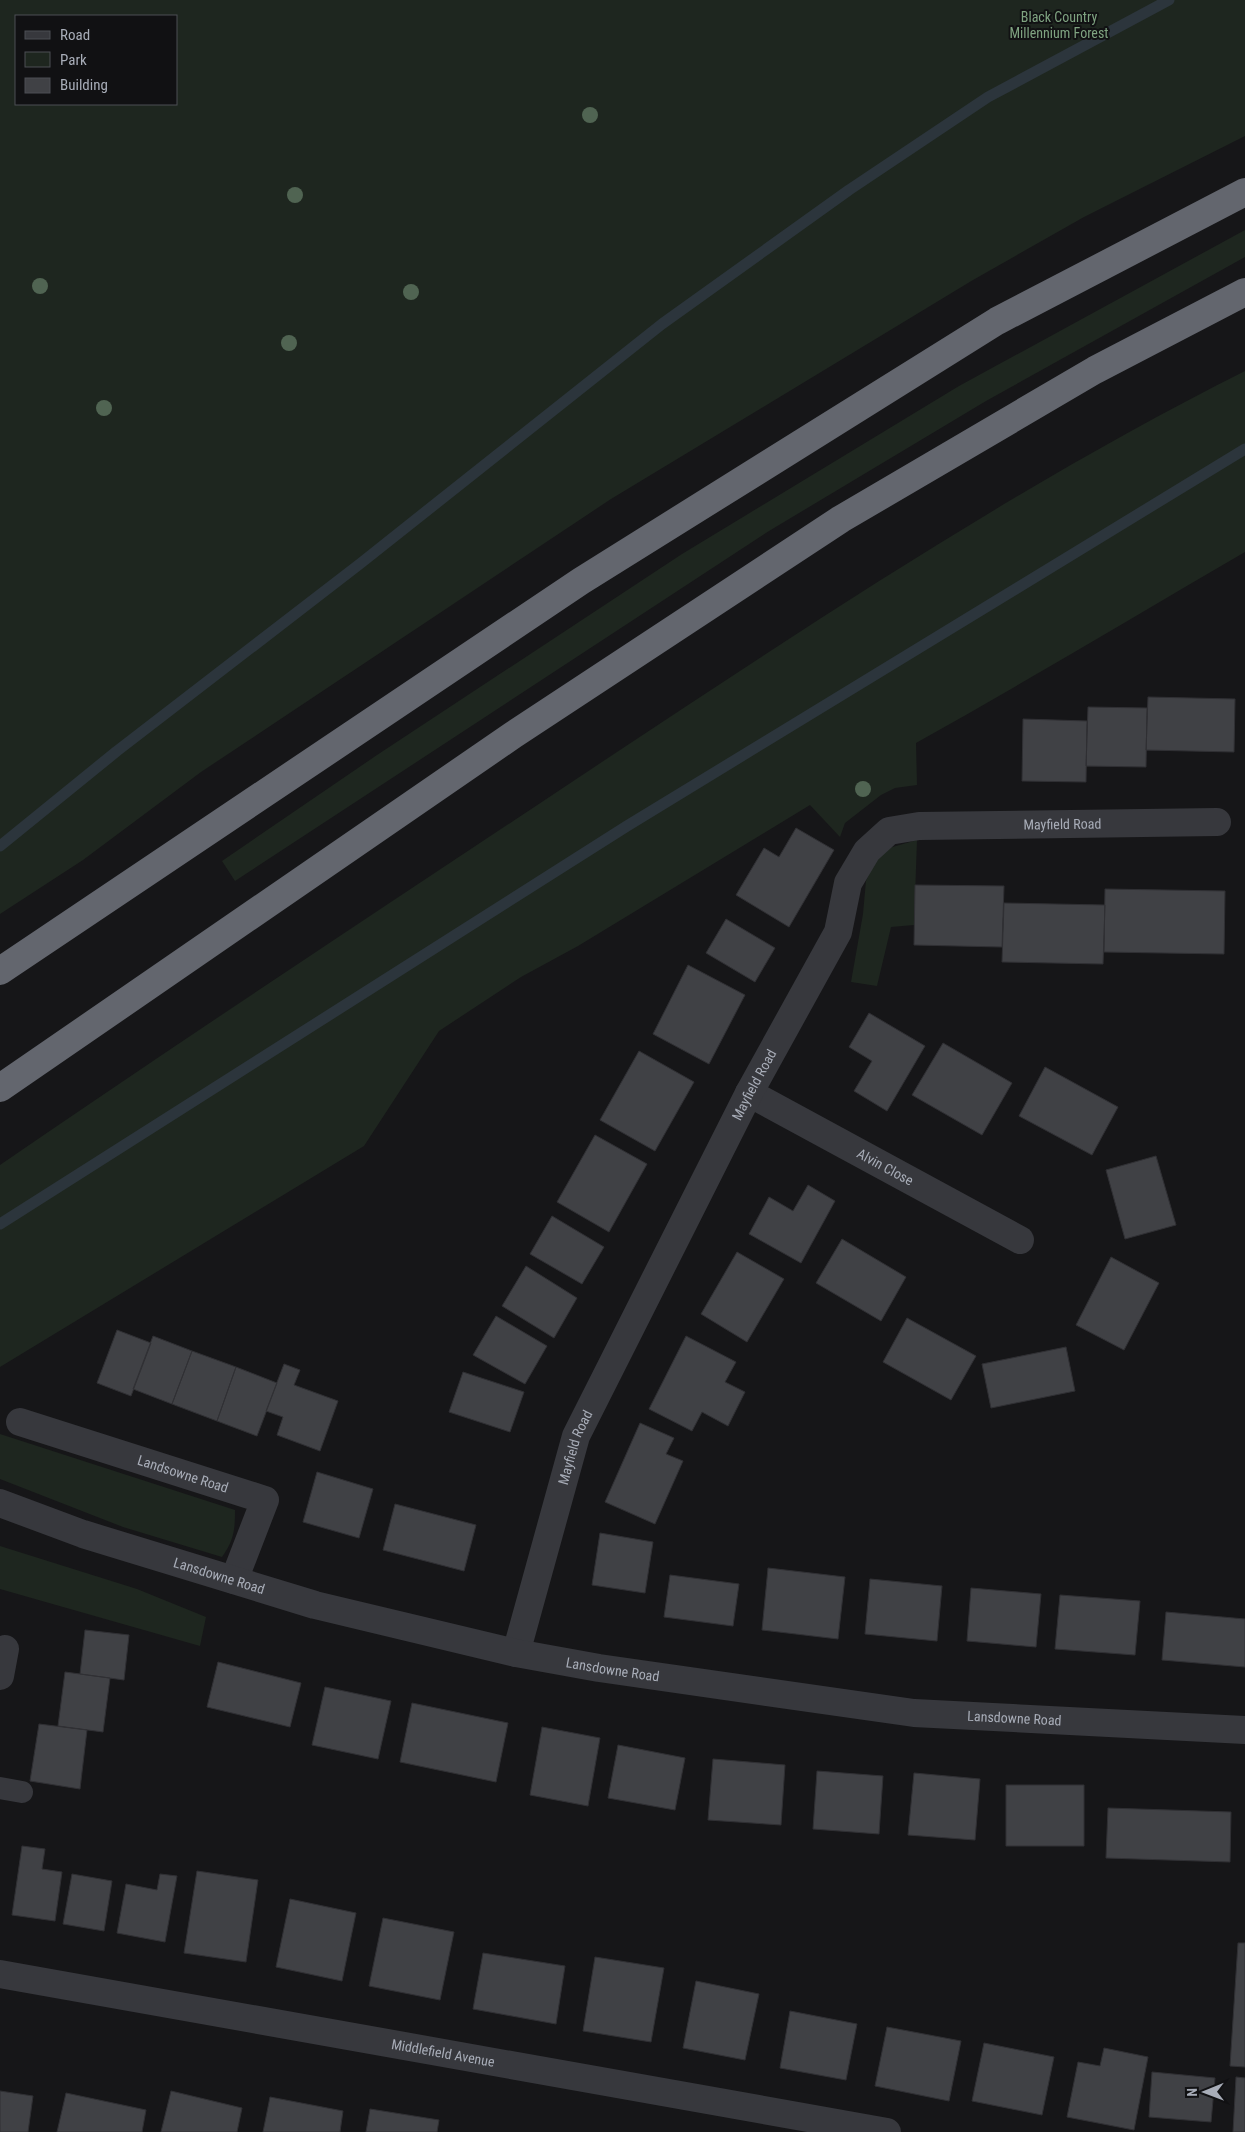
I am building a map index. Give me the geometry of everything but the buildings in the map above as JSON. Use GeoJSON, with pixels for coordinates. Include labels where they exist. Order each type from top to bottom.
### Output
{"type":"FeatureCollection","features":[{"type":"Feature","properties":{"kind":"highway"},"geometry":{"type":"LineString","coordinates":[[0,971],[589,575],[997,321],[1245,192]]}},
{"type":"Feature","properties":{"kind":"highway"},"geometry":{"type":"LineString","coordinates":[[0,1088],[513,735],[841,520],[1095,370],[1245,292]]}},
{"type":"Feature","properties":{"kind":"street","name":"Mayfield Road"},"geometry":{"type":"LineString","coordinates":[[516,1653],[576,1436],[749,1093],[838,932],[848,883],[866,851],[889,831],[919,826],[1217,822]]}},
{"type":"Feature","properties":{"kind":"street","name":"Alvin Close"},"geometry":{"type":"LineString","coordinates":[[749,1093],[1020,1240]]}},
{"type":"Feature","properties":{"kind":"street","name":"Landsowne Road"},"geometry":{"type":"LineString","coordinates":[[20,1422],[265,1500],[234,1580]]}},
{"type":"Feature","properties":{"kind":"street","name":"Lansdowne Road"},"geometry":{"type":"LineString","coordinates":[[0,1503],[83,1534],[314,1605],[516,1653],[599,1668],[914,1713],[1245,1730]]}},
{"type":"Feature","properties":{"kind":"street"},"geometry":{"type":"LineString","coordinates":[[0,1676],[6,1649]]}},
{"type":"Feature","properties":{"kind":"street","name":"Middlefield Avenue"},"geometry":{"type":"LineString","coordinates":[[0,1974],[887,2132]]}},
{"type":"Feature","properties":{"kind":"green space","name":"Black Country Millennium Forest"},"geometry":{"type":"Polygon","coordinates":[[[0,0],[1245,0],[1245,136],[1084,217],[973,280],[611,499],[201,772],[83,860],[0,914],[0,0]]]}},
{"type":"Feature","properties":{"kind":"green space"},"geometry":{"type":"Polygon","coordinates":[[[1245,230],[1245,257],[986,401],[769,531],[235,881],[222,861],[377,755],[682,554],[959,386],[1245,230]]]}},
{"type":"Feature","properties":{"kind":"green space"},"geometry":{"type":"Polygon","coordinates":[[[1245,371],[1245,552],[916,743],[917,785],[895,788],[881,795],[845,823],[840,837],[810,805],[578,946],[521,977],[439,1031],[364,1146],[0,1367],[0,1165],[308,957],[848,601],[925,552],[1083,458],[1245,371]]]}},
{"type":"Feature","properties":{"kind":"green space"},"geometry":{"type":"Polygon","coordinates":[[[917,840],[914,925],[891,927],[877,986],[851,982],[863,914],[866,881],[875,861],[889,848],[917,840]]]}},
{"type":"Feature","properties":{"kind":"green space"},"geometry":{"type":"Polygon","coordinates":[[[0,1434],[235,1510],[234,1529],[229,1545],[222,1557],[123,1527],[0,1479],[0,1434]]]}},
{"type":"Feature","properties":{"kind":"green space"},"geometry":{"type":"Polygon","coordinates":[[[0,1546],[137,1589],[206,1617],[200,1646],[0,1589],[0,1546]]]}},
{"type":"Feature","properties":{"kind":"waterway"},"geometry":{"type":"LineString","coordinates":[[0,846],[117,751],[361,563],[662,324],[849,190],[988,97],[1169,0]]}},
{"type":"Feature","properties":{"kind":"waterway"},"geometry":{"type":"LineString","coordinates":[[0,1224],[627,826],[1245,449]]}}]}
